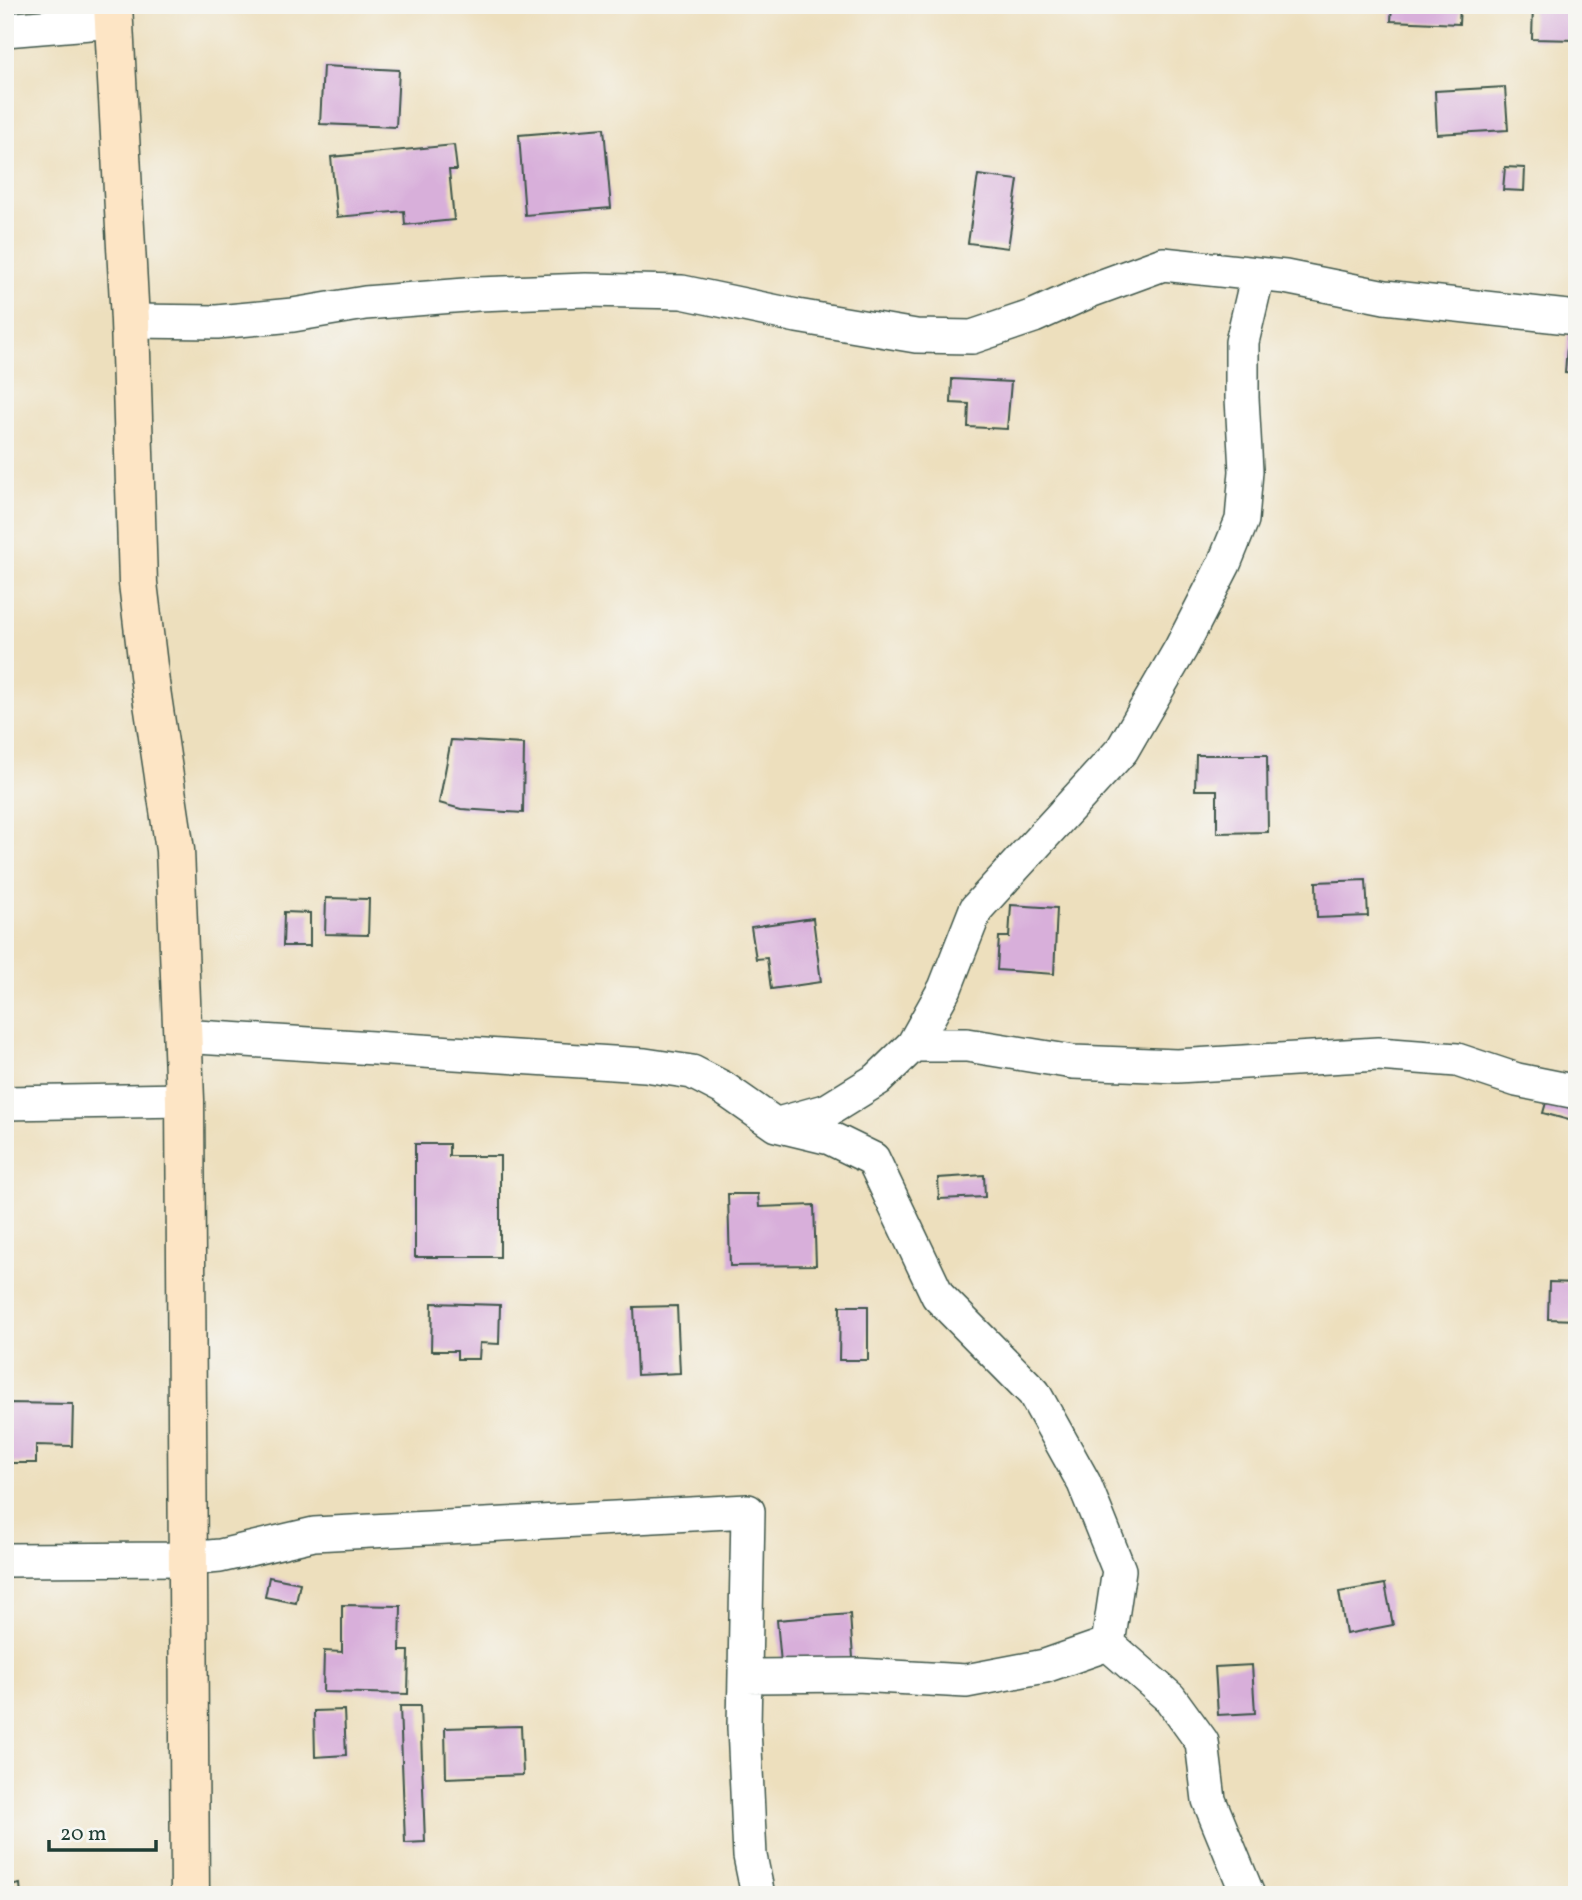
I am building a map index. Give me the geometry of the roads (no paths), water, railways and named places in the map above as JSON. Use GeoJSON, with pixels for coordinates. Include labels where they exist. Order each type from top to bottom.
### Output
{"type":"FeatureCollection","features":[{"type":"Feature","properties":{"kind":"street"},"geometry":{"type":"LineString","coordinates":[[5,30],[113,13],[130,321],[138,583],[175,850],[185,1100],[190,1895]]}},
{"type":"Feature","properties":{"kind":"street"},"geometry":{"type":"LineString","coordinates":[[130,321],[216,322],[293,315],[365,303],[478,294],[600,290],[682,292],[797,316],[916,336],[972,337],[1034,316],[1092,290],[1163,264],[1258,274],[1385,297],[1577,318]]}},
{"type":"Feature","properties":{"kind":"street"},"geometry":{"type":"LineString","coordinates":[[776,1125],[828,1110],[878,1079],[913,1045],[944,988],[976,909],[1122,750],[1181,648],[1224,564],[1242,520],[1246,471],[1242,342],[1258,274]]}},
{"type":"Feature","properties":{"kind":"street"},"geometry":{"type":"LineString","coordinates":[[181,1036],[645,1066],[692,1072],[723,1088],[776,1125],[830,1138],[873,1159],[939,1296],[1034,1393],[1084,1483],[1119,1570],[1108,1644]]}},
{"type":"Feature","properties":{"kind":"street"},"geometry":{"type":"LineString","coordinates":[[913,1045],[967,1045],[1073,1062],[1177,1066],[1378,1054],[1457,1060],[1517,1080],[1577,1092]]}},
{"type":"Feature","properties":{"kind":"street"},"geometry":{"type":"LineString","coordinates":[[5,1103],[185,1100]]}},
{"type":"Feature","properties":{"kind":"street"},"geometry":{"type":"LineString","coordinates":[[5,1560],[187,1559],[220,1556],[314,1534],[748,1511],[744,1727],[750,1856],[758,1895]]}},
{"type":"Feature","properties":{"kind":"street"},"geometry":{"type":"LineString","coordinates":[[745,1676],[857,1675],[966,1681],[1045,1666],[1108,1644]]}},
{"type":"Feature","properties":{"kind":"street"},"geometry":{"type":"LineString","coordinates":[[1108,1644],[1170,1698],[1202,1742],[1209,1800],[1248,1895]]}}]}
